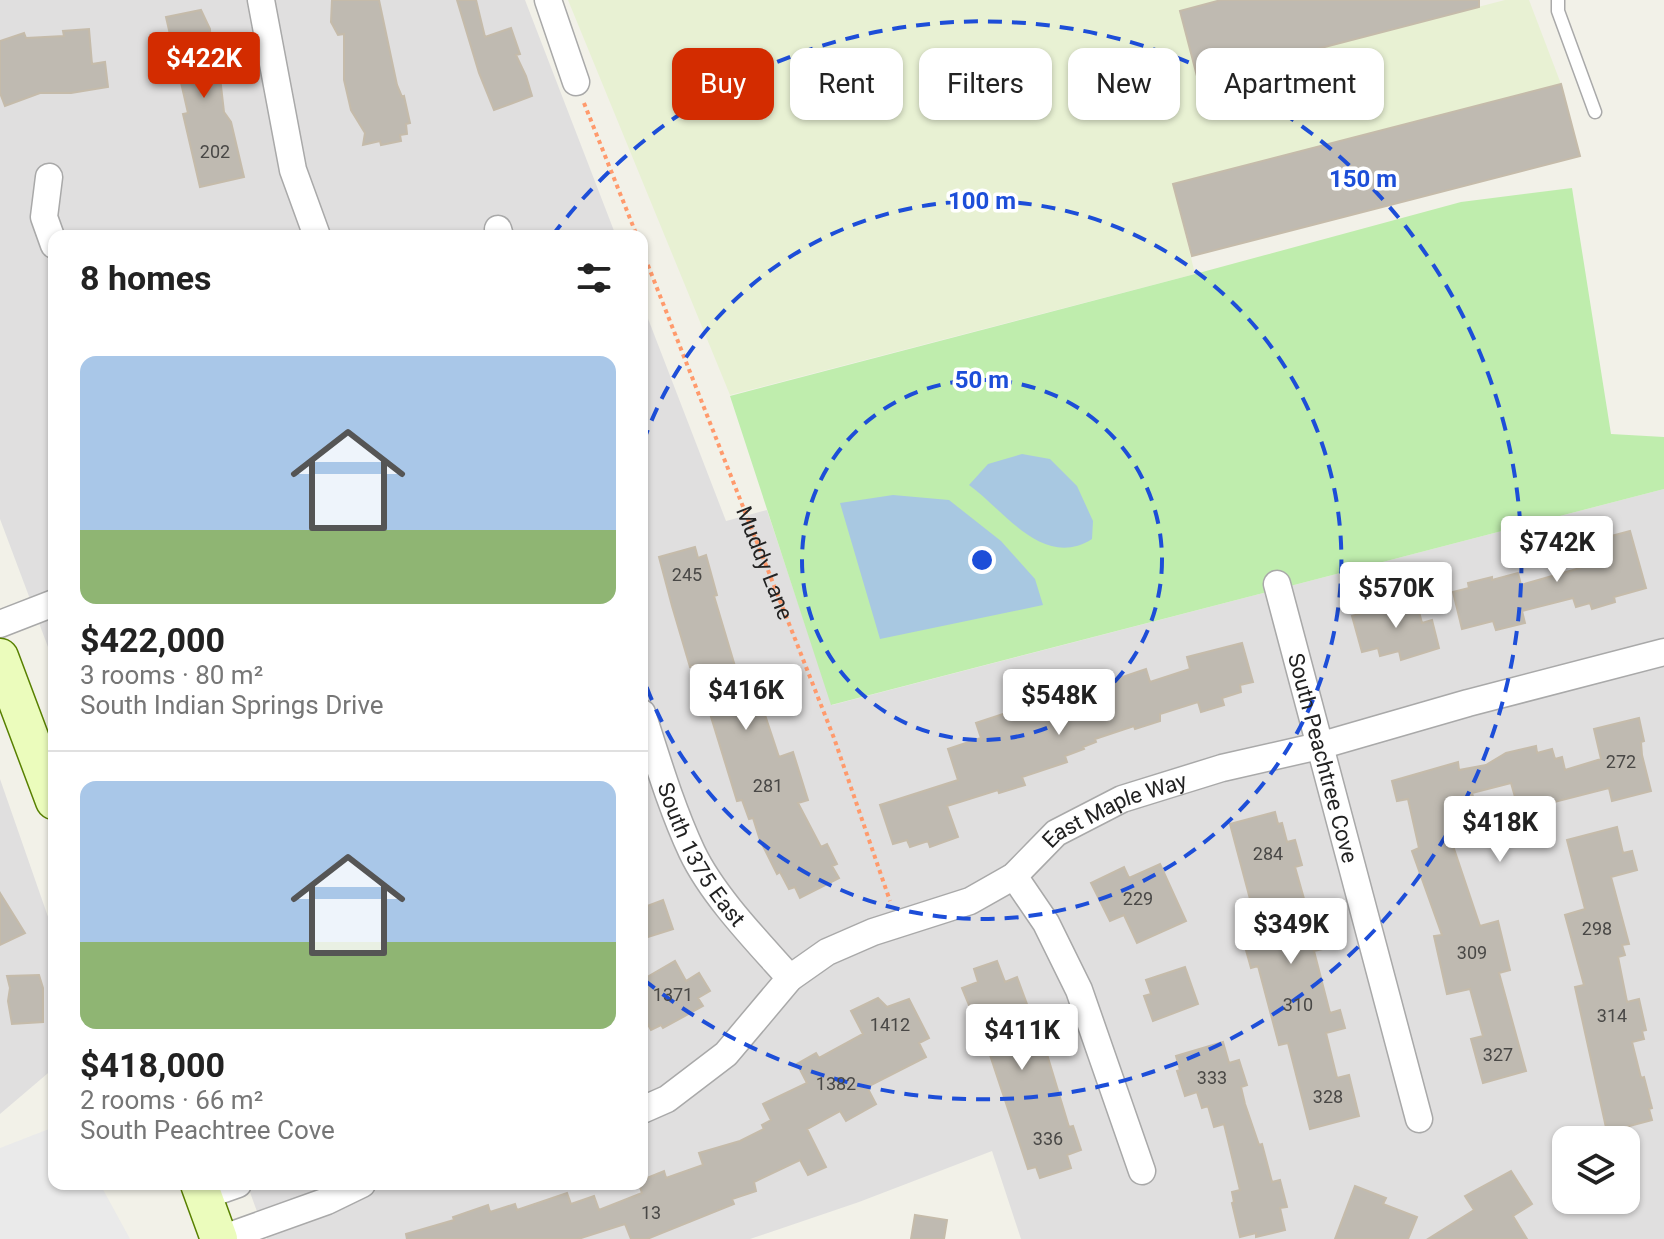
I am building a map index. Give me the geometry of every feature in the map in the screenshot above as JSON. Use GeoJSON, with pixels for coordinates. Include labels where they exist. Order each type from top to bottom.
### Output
{"type":"FeatureCollection","features":[{"type":"Feature","properties":{"kind":"street"},"geometry":{"type":"LineString","coordinates":[[261,0],[293,170],[315,230]]}},
{"type":"Feature","properties":{"kind":"street"},"geometry":{"type":"LineString","coordinates":[[548,0],[576,82]]}},
{"type":"Feature","properties":{"kind":"street"},"geometry":{"type":"LineString","coordinates":[[49,177],[44,217],[49,230]]}},
{"type":"Feature","properties":{"kind":"street","name":"South Peachtree Cove"},"geometry":{"type":"LineString","coordinates":[[1277,584],[1419,1119]]}},
{"type":"Feature","properties":{"kind":"street"},"geometry":{"type":"LineString","coordinates":[[0,624],[48,605]]}},
{"type":"Feature","properties":{"kind":"street","name":"East Maple Way"},"geometry":{"type":"LineString","coordinates":[[648,1107],[667,1099],[726,1054],[790,978],[827,952],[898,923],[970,901],[1014,876],[1056,833],[1122,799],[1222,768],[1319,746],[1664,652]]}},
{"type":"Feature","properties":{"kind":"street"},"geometry":{"type":"LineString","coordinates":[[0,657],[48,785]]}},
{"type":"Feature","properties":{"kind":"street","name":"South 1375 East"},"geometry":{"type":"LineString","coordinates":[[648,731],[693,854],[740,921],[790,978]]}},
{"type":"Feature","properties":{"kind":"street"},"geometry":{"type":"LineString","coordinates":[[1014,876],[1046,923],[1079,990],[1142,1171]]}},
{"type":"Feature","properties":{"kind":"street"},"geometry":{"type":"LineString","coordinates":[[201,1190],[220,1239],[350,1190]]}},
{"type":"Feature","properties":{"kind":"lane"},"geometry":{"type":"LineString","coordinates":[[1558,0],[1558,11],[1595,112]]}},
{"type":"Feature","properties":{"kind":"path"},"geometry":{"type":"LineString","coordinates":[[576,82],[635,230]]}},
{"type":"Feature","properties":{"kind":"path","name":"Muddy Lane"},"geometry":{"type":"LineString","coordinates":[[648,265],[834,738],[898,923]]}},
{"type":"Feature","properties":{"kind":"shaded area"},"geometry":{"type":"Polygon","coordinates":[[[0,0],[525,0],[614,230],[48,230],[48,647],[0,519],[0,0]]]}},
{"type":"Feature","properties":{"kind":"shaded area"},"geometry":{"type":"Polygon","coordinates":[[[648,319],[726,521],[767,510],[832,705],[1664,489],[1664,1239],[1021,1239],[992,1151],[859,1202],[750,1239],[267,1239],[249,1190],[648,1190],[648,319]]]}},
{"type":"Feature","properties":{"kind":"shaded area"},"geometry":{"type":"Polygon","coordinates":[[[0,779],[48,917],[48,1073],[0,1114],[0,779]]]}},
{"type":"Feature","properties":{"kind":"shaded area"},"geometry":{"type":"Polygon","coordinates":[[[48,1129],[48,1190],[103,1190],[130,1239],[0,1239],[0,1148],[48,1129]]]}},
{"type":"Feature","properties":{"kind":"green space"},"geometry":{"type":"Polygon","coordinates":[[[568,0],[1221,0],[1208,48],[1196,48],[1196,120],[1384,120],[1384,48],[1319,48],[1505,0],[1529,0],[1561,84],[1173,184],[1195,274],[730,395],[568,0]]]}},
{"type":"Feature","properties":{"kind":"green space"},"geometry":{"type":"Polygon","coordinates":[[[1572,188],[1611,434],[1664,437],[1664,489],[831,705],[730,396],[1461,202],[1572,188]]]}},
{"type":"Feature","properties":{"kind":"water"},"geometry":{"type":"Polygon","coordinates":[[[1022,454],[1050,459],[1077,486],[1093,521],[1092,539],[1074,547],[1057,547],[1041,542],[1025,533],[969,485],[988,464],[1022,454]]]}},
{"type":"Feature","properties":{"kind":"water"},"geometry":{"type":"Polygon","coordinates":[[[893,495],[949,500],[1001,541],[1035,579],[1043,605],[880,639],[840,503],[893,495]]]}},
{"type":"Feature","properties":{"kind":"building"},"geometry":{"type":"Polygon","coordinates":[[[332,0],[379,0],[397,85],[404,96],[410,123],[406,124],[407,134],[400,135],[401,141],[363,145],[365,133],[351,110],[344,80],[344,34],[338,35],[331,22],[332,0]]]}},
{"type":"Feature","properties":{"kind":"building"},"geometry":{"type":"Polygon","coordinates":[[[457,0],[476,0],[485,37],[511,28],[520,54],[516,55],[532,96],[494,110],[479,73],[457,0]]]}},
{"type":"Feature","properties":{"kind":"building"},"geometry":{"type":"Polygon","coordinates":[[[1221,0],[1479,0],[1479,7],[1321,48],[1196,48],[1196,72],[1180,11],[1221,0]]]}},
{"type":"Feature","properties":{"kind":"building"},"geometry":{"type":"Polygon","coordinates":[[[201,10],[210,29],[211,53],[218,52],[224,77],[220,77],[224,112],[231,122],[244,177],[200,187],[183,114],[188,113],[166,17],[201,10]]]}},
{"type":"Feature","properties":{"kind":"building"},"geometry":{"type":"Polygon","coordinates":[[[89,29],[92,64],[105,62],[108,87],[71,93],[40,93],[5,106],[0,93],[0,41],[24,33],[26,38],[64,36],[63,31],[89,29]]]}},
{"type":"Feature","properties":{"kind":"building"},"geometry":{"type":"Polygon","coordinates":[[[1561,84],[1580,156],[1192,256],[1173,184],[1561,84]]]}},
{"type":"Feature","properties":{"kind":"building"},"geometry":{"type":"Polygon","coordinates":[[[1597,528],[1600,539],[1630,531],[1646,588],[1614,597],[1615,602],[1592,609],[1590,603],[1576,607],[1573,598],[1522,611],[1525,623],[1496,630],[1493,621],[1462,629],[1453,592],[1469,588],[1468,583],[1492,577],[1492,580],[1518,573],[1521,585],[1580,568],[1571,536],[1597,528]]]}},
{"type":"Feature","properties":{"kind":"building"},"geometry":{"type":"Polygon","coordinates":[[[695,547],[698,558],[706,555],[717,595],[714,596],[743,693],[756,688],[779,757],[793,752],[808,800],[798,803],[821,847],[827,844],[837,864],[832,866],[839,878],[800,898],[795,887],[789,889],[780,872],[777,874],[753,818],[749,819],[742,800],[737,801],[695,665],[690,667],[659,557],[695,547]]]}},
{"type":"Feature","properties":{"kind":"building"},"geometry":{"type":"Polygon","coordinates":[[[1415,597],[1422,623],[1432,620],[1439,648],[1401,660],[1399,651],[1380,656],[1378,648],[1362,652],[1352,616],[1370,611],[1368,607],[1415,597]]]}},
{"type":"Feature","properties":{"kind":"building"},"geometry":{"type":"Polygon","coordinates":[[[1242,643],[1253,682],[1240,685],[1241,692],[1222,698],[1224,705],[1201,712],[1198,702],[1160,714],[1160,721],[1095,739],[1096,742],[1084,749],[1065,756],[1067,762],[1022,777],[1025,785],[947,806],[958,837],[930,847],[928,841],[910,847],[907,840],[893,844],[880,805],[958,780],[948,749],[981,738],[976,723],[1021,708],[1017,694],[1040,687],[1044,699],[1065,691],[1072,712],[1107,700],[1101,684],[1146,669],[1150,682],[1190,669],[1187,657],[1242,643]]]}},
{"type":"Feature","properties":{"kind":"building"},"geometry":{"type":"Polygon","coordinates":[[[1639,718],[1644,741],[1641,742],[1642,755],[1651,791],[1612,801],[1609,788],[1519,811],[1511,783],[1472,793],[1476,807],[1462,810],[1465,821],[1446,825],[1480,926],[1498,921],[1510,970],[1499,973],[1526,1071],[1483,1083],[1471,1039],[1483,1036],[1470,989],[1447,994],[1434,936],[1442,935],[1412,851],[1419,848],[1408,799],[1397,801],[1392,781],[1458,762],[1459,770],[1486,765],[1506,753],[1536,746],[1537,753],[1552,749],[1555,759],[1562,757],[1565,770],[1601,759],[1594,729],[1639,718]]]}},
{"type":"Feature","properties":{"kind":"building"},"geometry":{"type":"Polygon","coordinates":[[[1275,812],[1278,824],[1282,823],[1287,842],[1295,840],[1302,865],[1295,867],[1312,927],[1321,925],[1327,948],[1314,951],[1330,1013],[1340,1010],[1345,1028],[1326,1033],[1337,1078],[1349,1075],[1359,1116],[1310,1129],[1288,1043],[1279,1045],[1258,966],[1251,968],[1237,918],[1254,914],[1230,824],[1275,812]]]}},
{"type":"Feature","properties":{"kind":"building"},"geometry":{"type":"Polygon","coordinates":[[[1617,827],[1623,853],[1632,851],[1637,870],[1611,877],[1629,944],[1622,945],[1625,955],[1618,957],[1627,1002],[1639,999],[1646,1030],[1642,1031],[1644,1039],[1632,1042],[1652,1108],[1649,1109],[1652,1120],[1630,1126],[1606,1126],[1575,987],[1584,985],[1565,915],[1585,909],[1567,840],[1617,827]]]}},
{"type":"Feature","properties":{"kind":"building"},"geometry":{"type":"Polygon","coordinates":[[[1160,864],[1186,921],[1137,943],[1124,915],[1110,921],[1091,883],[1124,867],[1129,878],[1160,864]]]}},
{"type":"Feature","properties":{"kind":"building"},"geometry":{"type":"Polygon","coordinates":[[[0,893],[25,933],[0,945],[0,893]]]}},
{"type":"Feature","properties":{"kind":"building"},"geometry":{"type":"Polygon","coordinates":[[[663,900],[673,929],[648,937],[648,906],[663,900]]]}},
{"type":"Feature","properties":{"kind":"building"},"geometry":{"type":"Polygon","coordinates":[[[675,961],[686,981],[699,973],[710,991],[698,998],[703,1006],[663,1028],[661,1025],[651,1030],[648,1025],[648,977],[675,961]]]}},
{"type":"Feature","properties":{"kind":"building"},"geometry":{"type":"Polygon","coordinates":[[[997,961],[1005,982],[1017,977],[1028,1007],[1019,1010],[1036,1053],[1046,1051],[1069,1127],[1073,1126],[1081,1150],[1067,1155],[1071,1168],[1040,1178],[1036,1167],[1028,1169],[980,1025],[978,1027],[962,988],[978,982],[974,969],[997,961]]]}},
{"type":"Feature","properties":{"kind":"building"},"geometry":{"type":"Polygon","coordinates":[[[1185,967],[1198,1004],[1153,1021],[1144,996],[1151,994],[1146,980],[1185,967]]]}},
{"type":"Feature","properties":{"kind":"building"},"geometry":{"type":"Polygon","coordinates":[[[39,975],[43,988],[43,1022],[12,1024],[7,976],[39,975]]]}},
{"type":"Feature","properties":{"kind":"building"},"geometry":{"type":"Polygon","coordinates":[[[878,998],[887,1007],[909,999],[929,1038],[919,1043],[926,1057],[867,1087],[876,1104],[846,1121],[840,1111],[807,1129],[826,1167],[808,1175],[800,1160],[754,1182],[756,1191],[732,1199],[734,1204],[647,1239],[631,1239],[625,1224],[578,1239],[407,1239],[406,1234],[454,1220],[453,1217],[488,1205],[490,1212],[515,1204],[517,1210],[567,1193],[571,1204],[594,1196],[599,1210],[642,1193],[641,1190],[648,1190],[648,1178],[664,1171],[666,1178],[703,1165],[699,1153],[740,1141],[764,1129],[762,1125],[771,1120],[763,1104],[807,1083],[797,1064],[816,1053],[819,1058],[863,1034],[851,1011],[878,998]]]}},
{"type":"Feature","properties":{"kind":"building"},"geometry":{"type":"Polygon","coordinates":[[[1223,1042],[1229,1063],[1239,1060],[1247,1085],[1241,1087],[1245,1104],[1259,1145],[1262,1144],[1272,1182],[1280,1180],[1287,1207],[1280,1208],[1285,1230],[1256,1237],[1256,1233],[1240,1237],[1232,1192],[1240,1190],[1224,1124],[1214,1127],[1208,1106],[1202,1108],[1197,1092],[1185,1096],[1176,1056],[1223,1042]]]}},
{"type":"Feature","properties":{"kind":"building"},"geometry":{"type":"Polygon","coordinates":[[[1511,1171],[1532,1204],[1513,1216],[1527,1239],[1428,1239],[1474,1210],[1465,1196],[1511,1171]]]}},
{"type":"Feature","properties":{"kind":"building"},"geometry":{"type":"Polygon","coordinates":[[[1355,1186],[1386,1198],[1383,1204],[1417,1217],[1408,1239],[1335,1239],[1355,1186]]]}},
{"type":"Feature","properties":{"kind":"building"},"geometry":{"type":"Polygon","coordinates":[[[915,1215],[947,1220],[944,1239],[911,1239],[915,1215]]]}}]}
